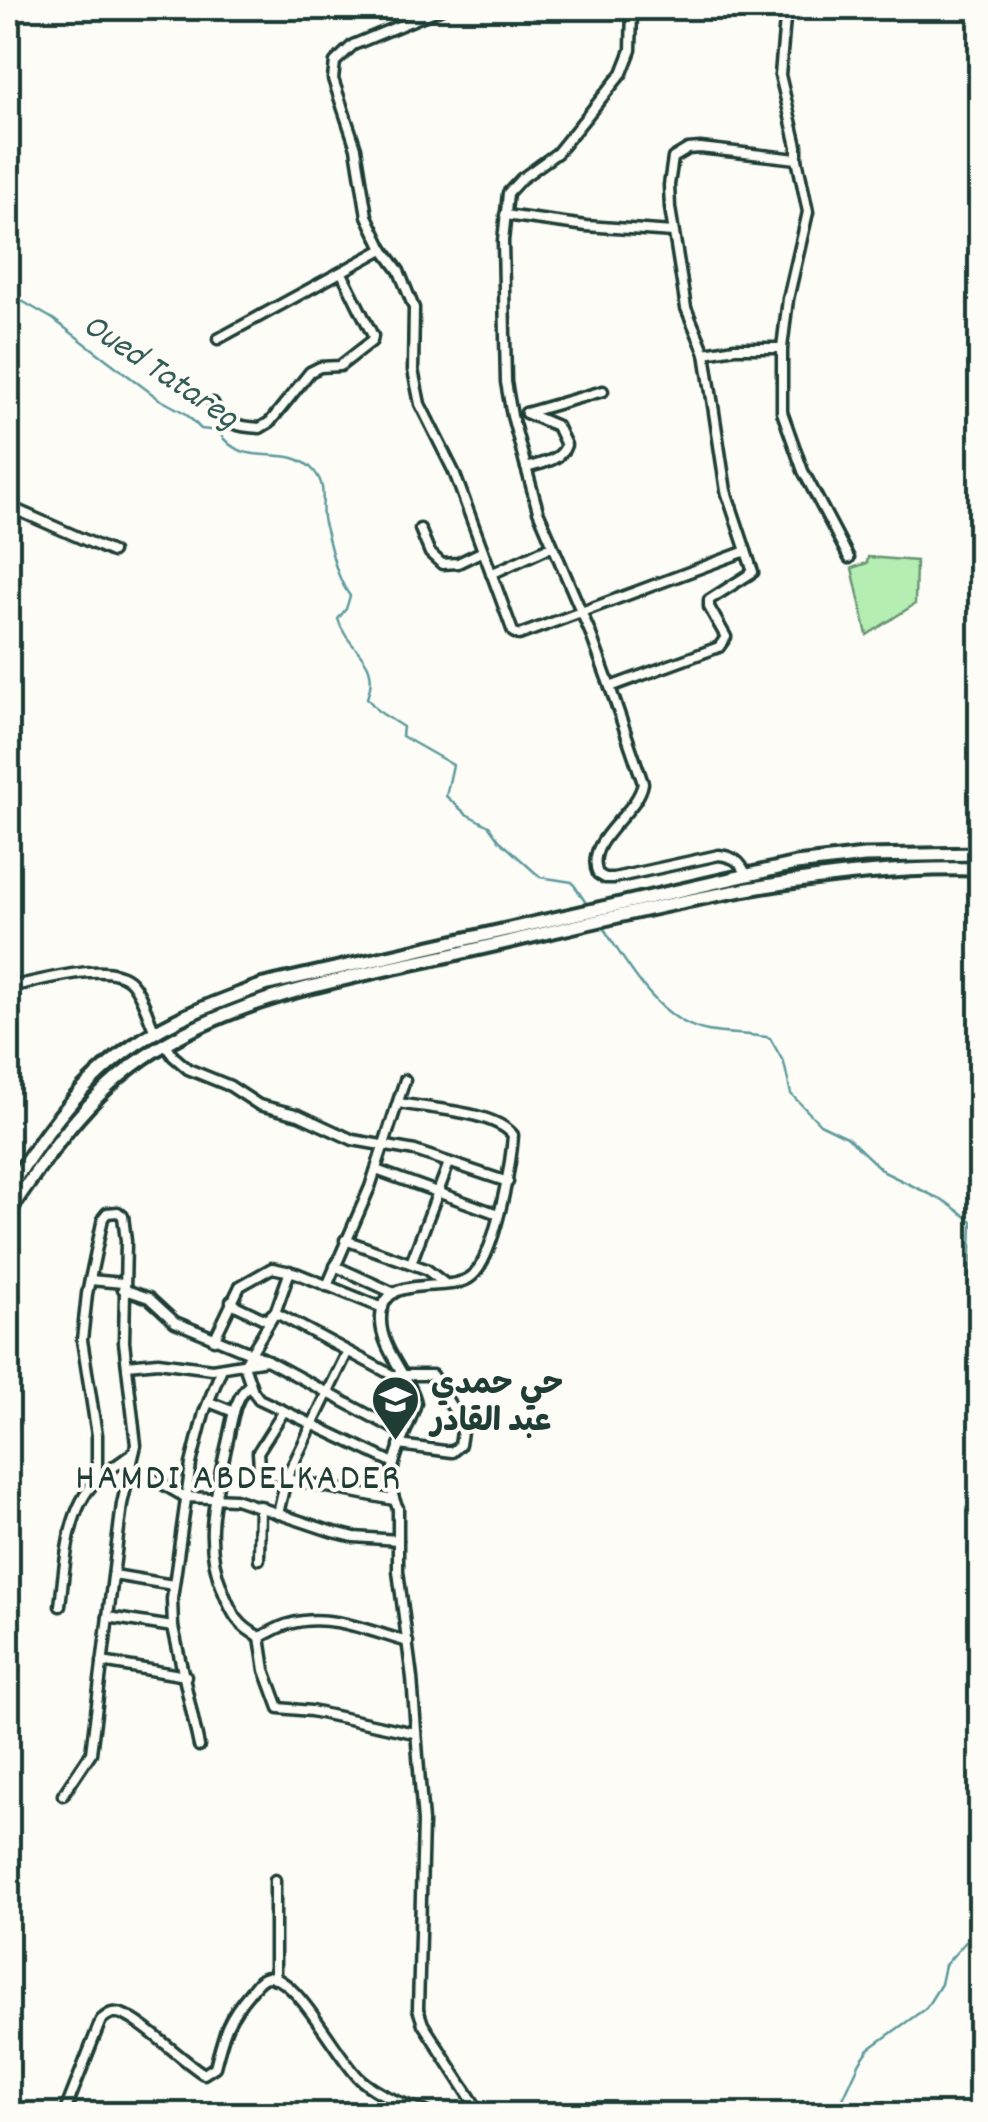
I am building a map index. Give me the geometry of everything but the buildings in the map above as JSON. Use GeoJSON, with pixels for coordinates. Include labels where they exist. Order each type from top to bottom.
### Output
{"type":"FeatureCollection","features":[{"type":"Feature","properties":{"kind":"highway"},"geometry":{"type":"LineString","coordinates":[[8,1190],[59,1114],[104,1069],[155,1032],[192,1012],[264,985],[746,874],[864,856],[980,854]]}},
{"type":"Feature","properties":{"kind":"highway"},"geometry":{"type":"LineString","coordinates":[[8,1213],[52,1147],[108,1084],[166,1044],[214,1021],[286,996],[708,896],[860,871],[980,869]]}},
{"type":"Feature","properties":{"kind":"street"},"geometry":{"type":"LineString","coordinates":[[442,8],[353,44],[335,62],[335,90],[356,148],[367,216],[382,249],[399,271],[414,308],[413,370],[420,404],[454,472],[516,634],[746,551]]}},
{"type":"Feature","properties":{"kind":"street"},"geometry":{"type":"LineString","coordinates":[[632,8],[631,50],[622,73],[557,154],[508,194],[506,382],[526,468],[552,546],[581,610],[643,783],[638,798],[599,848],[594,861],[598,874],[614,878],[720,855],[741,863],[746,874]]}},
{"type":"Feature","properties":{"kind":"street"},"geometry":{"type":"LineString","coordinates":[[786,8],[780,76],[808,212],[788,299],[781,398],[786,430],[809,484],[850,558]]}},
{"type":"Feature","properties":{"kind":"street"},"geometry":{"type":"LineString","coordinates":[[610,687],[719,647],[725,642],[725,635],[709,600],[752,573],[726,491],[705,353],[686,308],[672,232],[673,158],[700,148],[796,158]]}},
{"type":"Feature","properties":{"kind":"street"},"geometry":{"type":"LineString","coordinates":[[505,214],[586,226],[672,232]]}},
{"type":"Feature","properties":{"kind":"street"},"geometry":{"type":"LineString","coordinates":[[218,340],[382,249]]}},
{"type":"Feature","properties":{"kind":"street"},"geometry":{"type":"LineString","coordinates":[[213,403],[216,412],[229,422],[260,428],[270,422],[310,372],[324,366],[340,366],[372,340],[342,273]]}},
{"type":"Feature","properties":{"kind":"street"},"geometry":{"type":"LineString","coordinates":[[705,353],[734,348],[782,348]]}},
{"type":"Feature","properties":{"kind":"street"},"geometry":{"type":"LineString","coordinates":[[512,416],[602,391]]}},
{"type":"Feature","properties":{"kind":"street"},"geometry":{"type":"LineString","coordinates":[[526,413],[557,426],[566,445],[552,460],[526,468]]}},
{"type":"Feature","properties":{"kind":"street"},"geometry":{"type":"LineString","coordinates":[[8,506],[112,552]]}},
{"type":"Feature","properties":{"kind":"street"},"geometry":{"type":"LineString","coordinates":[[420,530],[430,552],[442,564],[458,563],[483,551]]}},
{"type":"Feature","properties":{"kind":"street"},"geometry":{"type":"LineString","coordinates":[[491,574],[552,546]]}},
{"type":"Feature","properties":{"kind":"street"},"geometry":{"type":"LineString","coordinates":[[8,987],[78,973],[123,976],[134,986],[155,1032]]}},
{"type":"Feature","properties":{"kind":"street"},"geometry":{"type":"LineString","coordinates":[[166,1044],[188,1069],[230,1086],[259,1106],[299,1115],[354,1140],[415,1151],[508,1182]]}},
{"type":"Feature","properties":{"kind":"street"},"geometry":{"type":"LineString","coordinates":[[326,1286],[376,1170],[404,1080]]}},
{"type":"Feature","properties":{"kind":"street"},"geometry":{"type":"LineString","coordinates":[[399,1103],[475,1116],[509,1129],[513,1141],[508,1182],[477,1271],[468,1279],[394,1293],[383,1308],[381,1320],[397,1373],[416,1402],[394,1462],[394,1500],[398,1508],[398,1571],[423,1822],[418,2009],[423,2024],[481,2114]]}},
{"type":"Feature","properties":{"kind":"street"},"geometry":{"type":"LineString","coordinates":[[411,1263],[449,1163]]}},
{"type":"Feature","properties":{"kind":"street"},"geometry":{"type":"LineString","coordinates":[[376,1170],[498,1214]]}},
{"type":"Feature","properties":{"kind":"street"},"geometry":{"type":"LineString","coordinates":[[63,1795],[91,1753],[122,1504],[134,1452],[123,1286],[126,1241],[123,1216],[118,1212],[102,1218],[82,1348],[97,1434],[97,1479]]}},
{"type":"Feature","properties":{"kind":"street"},"geometry":{"type":"LineString","coordinates":[[345,1240],[430,1271],[444,1283]]}},
{"type":"Feature","properties":{"kind":"street"},"geometry":{"type":"LineString","coordinates":[[335,1266],[394,1293]]}},
{"type":"Feature","properties":{"kind":"street"},"geometry":{"type":"LineString","coordinates":[[214,1340],[231,1301],[245,1281],[278,1268],[383,1308]]}},
{"type":"Feature","properties":{"kind":"street"},"geometry":{"type":"LineString","coordinates":[[244,1365],[272,1316],[290,1271]]}},
{"type":"Feature","properties":{"kind":"street"},"geometry":{"type":"LineString","coordinates":[[90,1280],[123,1286],[149,1298],[175,1322],[267,1360],[404,1434]]}},
{"type":"Feature","properties":{"kind":"street"},"geometry":{"type":"LineString","coordinates":[[231,1301],[266,1320],[272,1316]]}},
{"type":"Feature","properties":{"kind":"street"},"geometry":{"type":"LineString","coordinates":[[272,1316],[397,1373],[432,1375],[463,1431],[455,1452],[399,1445]]}},
{"type":"Feature","properties":{"kind":"street"},"geometry":{"type":"LineString","coordinates":[[278,1514],[286,1479],[348,1352]]}},
{"type":"Feature","properties":{"kind":"street"},"geometry":{"type":"LineString","coordinates":[[127,1365],[158,1362],[222,1368],[267,1360]]}},
{"type":"Feature","properties":{"kind":"street"},"geometry":{"type":"LineString","coordinates":[[244,1365],[260,1398],[394,1462]]}},
{"type":"Feature","properties":{"kind":"street"},"geometry":{"type":"LineString","coordinates":[[199,1746],[174,1628],[173,1584],[190,1464],[222,1368]]}},
{"type":"Feature","properties":{"kind":"street"},"geometry":{"type":"LineString","coordinates":[[250,1384],[240,1395],[234,1412],[213,1496],[210,1543],[216,1576],[242,1628],[260,1638]]}},
{"type":"Feature","properties":{"kind":"street"},"geometry":{"type":"LineString","coordinates":[[209,1402],[234,1412]]}},
{"type":"Feature","properties":{"kind":"street"},"geometry":{"type":"LineString","coordinates":[[284,1411],[261,1447],[257,1461],[264,1469],[286,1479],[394,1500]]}},
{"type":"Feature","properties":{"kind":"street"},"geometry":{"type":"LineString","coordinates":[[60,1606],[75,1522],[86,1494],[97,1479],[134,1452]]}},
{"type":"Feature","properties":{"kind":"street"},"geometry":{"type":"LineString","coordinates":[[131,1466],[185,1497],[213,1496],[260,1506],[354,1537],[398,1540]]}},
{"type":"Feature","properties":{"kind":"street"},"geometry":{"type":"LineString","coordinates":[[258,1559],[260,1506]]}},
{"type":"Feature","properties":{"kind":"street"},"geometry":{"type":"LineString","coordinates":[[114,1574],[173,1584]]}},
{"type":"Feature","properties":{"kind":"street"},"geometry":{"type":"LineString","coordinates":[[108,1617],[174,1628]]}},
{"type":"Feature","properties":{"kind":"street"},"geometry":{"type":"LineString","coordinates":[[260,1638],[291,1623],[323,1622],[350,1624],[408,1642]]}},
{"type":"Feature","properties":{"kind":"street"},"geometry":{"type":"LineString","coordinates":[[260,1638],[265,1670],[279,1708],[312,1710],[414,1732]]}},
{"type":"Feature","properties":{"kind":"street"},"geometry":{"type":"LineString","coordinates":[[102,1662],[186,1676]]}},
{"type":"Feature","properties":{"kind":"street"},"geometry":{"type":"LineString","coordinates":[[274,1880],[275,1979]]}},
{"type":"Feature","properties":{"kind":"street"},"geometry":{"type":"LineString","coordinates":[[64,2114],[101,2020],[107,2015],[119,2013],[135,2022],[204,2074],[215,2067],[224,2028],[239,2005],[260,1980],[275,1979],[289,1986],[362,2082],[393,2100],[431,2114]]}},
{"type":"Feature","properties":{"kind":"street"},"geometry":{"type":"LineString","coordinates":[[885,2108],[898,2114]]}},
{"type":"Feature","properties":{"kind":"green space"},"geometry":{"type":"Polygon","coordinates":[[[868,557],[916,561],[915,604],[867,635],[852,568],[867,563],[868,557]]]}},
{"type":"Feature","properties":{"kind":"waterway","name":"Oued Tatareg"},"geometry":{"type":"LineString","coordinates":[[8,293],[53,319],[159,399],[185,413],[201,429],[218,431],[240,451],[291,458],[314,471],[321,484],[323,516],[334,561],[350,596],[338,619],[367,664],[367,698],[378,711],[403,727],[402,736],[453,765],[446,796],[466,814],[489,826],[540,877],[572,882],[588,906]]}},
{"type":"Feature","properties":{"kind":"waterway","name":"Oued Tatareg"},"geometry":{"type":"LineString","coordinates":[[601,924],[659,1004],[690,1025],[708,1031],[770,1038],[784,1063],[791,1094],[820,1124],[847,1137],[884,1172],[946,1202],[972,1221],[970,1285],[980,1297]]}},
{"type":"Feature","properties":{"kind":"waterway","name":"Oued Tatareg"},"geometry":{"type":"LineString","coordinates":[[836,2114],[869,2049],[926,2008],[941,1984],[945,1965],[980,1926]]}},
{"type":"Feature","properties":{"kind":"place","name":"حي حمدي عبد القادر"},"geometry":{"type":"Point","coordinates":[396,1442]}},
{"type":"Feature","properties":{"kind":"district","name":"HAMDI ABDELKADER"},"geometry":{"type":"Point","coordinates":[239,1475]}}]}
